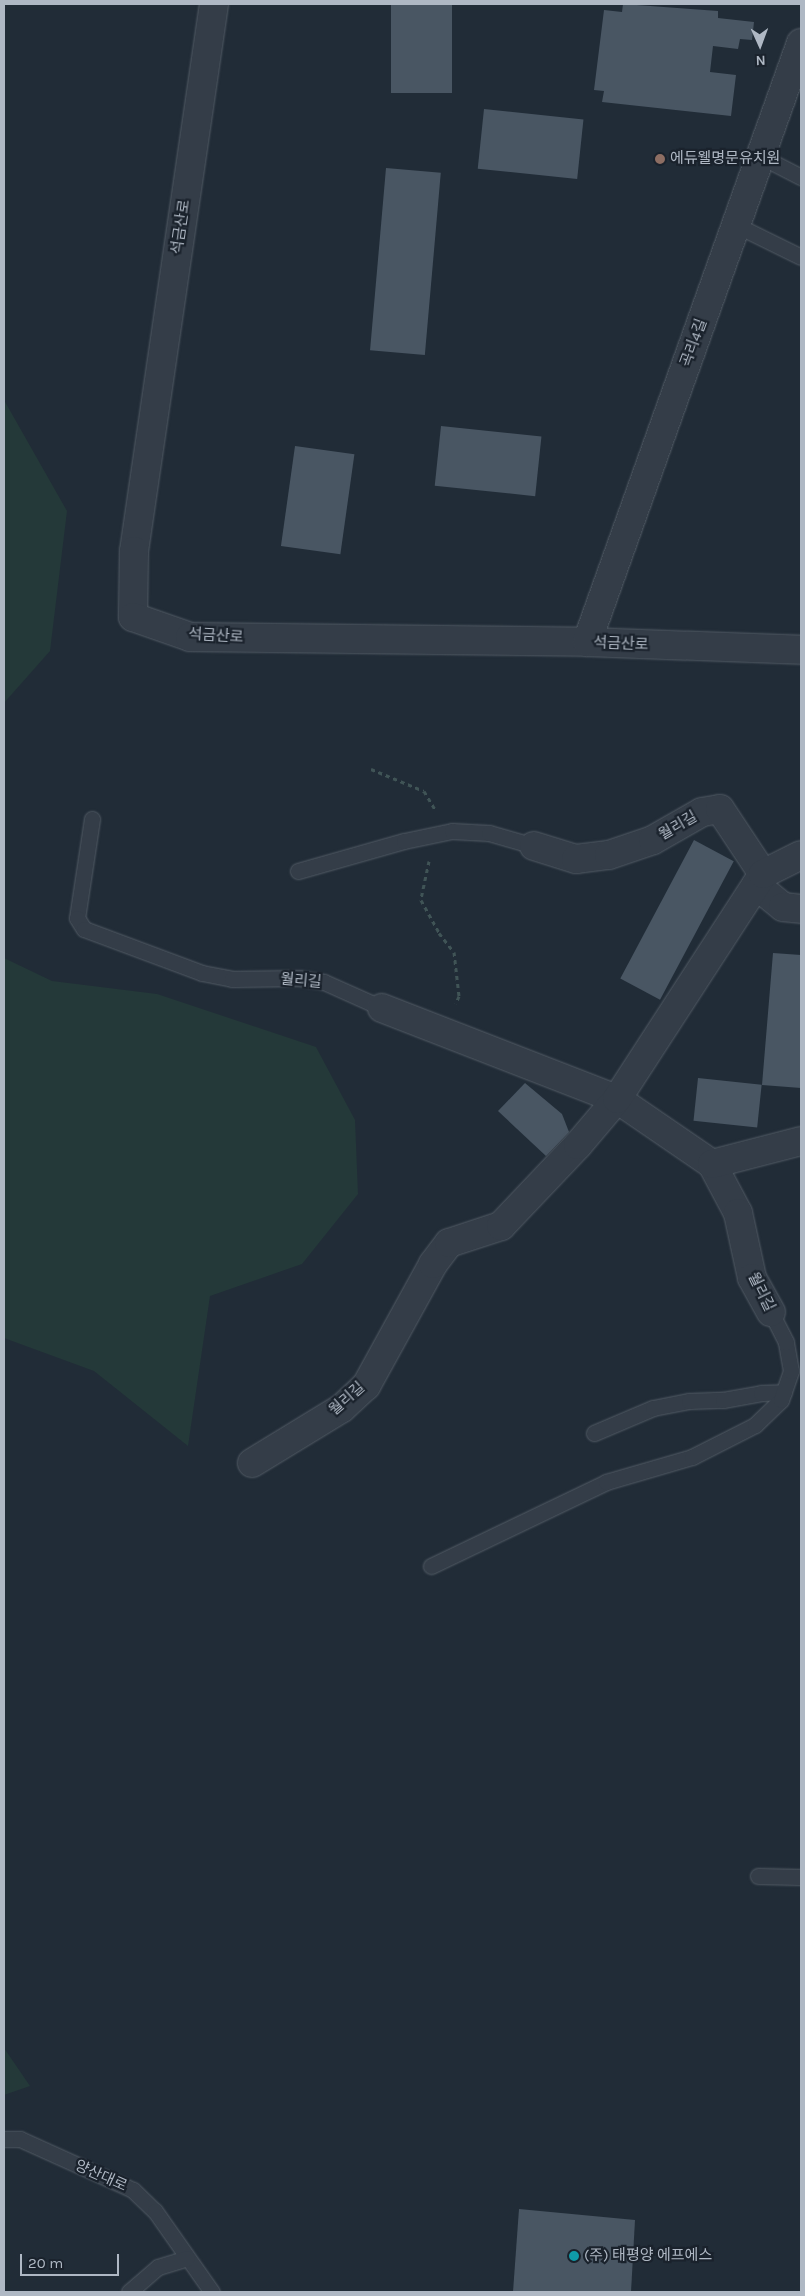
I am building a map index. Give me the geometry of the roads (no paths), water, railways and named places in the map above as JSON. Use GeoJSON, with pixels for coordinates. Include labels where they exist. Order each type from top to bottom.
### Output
{"type":"FeatureCollection","features":[{"type":"Feature","properties":{"kind":"street","name":"석금산로"},"geometry":{"type":"LineString","coordinates":[[214,4],[134,551],[133,617],[190,638],[587,642],[801,650]]}},
{"type":"Feature","properties":{"kind":"street","name":"곡리4길"},"geometry":{"type":"LineString","coordinates":[[587,642],[760,156],[794,84],[801,43]]}},
{"type":"Feature","properties":{"kind":"street","name":"월리길"},"geometry":{"type":"LineString","coordinates":[[252,1463],[342,1408],[366,1386],[433,1264],[449,1243],[501,1226],[617,1099],[760,880],[720,809],[702,812],[653,840],[609,856],[576,859],[534,846]]}},
{"type":"Feature","properties":{"kind":"street"},"geometry":{"type":"LineString","coordinates":[[801,855],[760,880],[783,907],[801,909]]}},
{"type":"Feature","properties":{"kind":"street","name":"월리길"},"geometry":{"type":"LineString","coordinates":[[382,1008],[443,1030],[617,1099],[712,1164],[738,1213],[752,1278],[771,1312]]}},
{"type":"Feature","properties":{"kind":"street"},"geometry":{"type":"LineString","coordinates":[[712,1164],[801,1142]]}},
{"type":"Feature","properties":{"kind":"lane"},"geometry":{"type":"LineString","coordinates":[[760,156],[801,177]]}},
{"type":"Feature","properties":{"kind":"lane"},"geometry":{"type":"LineString","coordinates":[[736,225],[801,257]]}},
{"type":"Feature","properties":{"kind":"lane","name":"월리길"},"geometry":{"type":"LineString","coordinates":[[92,819],[77,918],[84,930],[202,973],[232,979],[299,978],[324,982],[382,1008]]}},
{"type":"Feature","properties":{"kind":"lane","name":"월리길"},"geometry":{"type":"LineString","coordinates":[[298,871],[452,831],[488,833],[534,846]]}},
{"type":"Feature","properties":{"kind":"lane","name":"월리길"},"geometry":{"type":"LineString","coordinates":[[431,1566],[606,1482],[692,1457],[755,1425],[781,1400],[791,1371],[786,1342],[771,1312]]}},
{"type":"Feature","properties":{"kind":"lane"},"geometry":{"type":"LineString","coordinates":[[594,1433],[614,1422],[671,1404],[784,1392]]}},
{"type":"Feature","properties":{"kind":"lane"},"geometry":{"type":"LineString","coordinates":[[758,1876],[801,1877]]}},
{"type":"Feature","properties":{"kind":"lane","name":"양산대로"},"geometry":{"type":"LineString","coordinates":[[4,2139],[20,2140],[133,2190],[155,2211],[212,2292]]}},
{"type":"Feature","properties":{"kind":"lane"},"geometry":{"type":"LineString","coordinates":[[129,2292],[158,2267],[187,2258]]}},
{"type":"Feature","properties":{"kind":"place","name":"에듀웰명문유치원"},"geometry":{"type":"Point","coordinates":[660,159]}},
{"type":"Feature","properties":{"kind":"place","name":"(주) 태평양 에프에스"},"geometry":{"type":"Point","coordinates":[574,2256]}}]}
